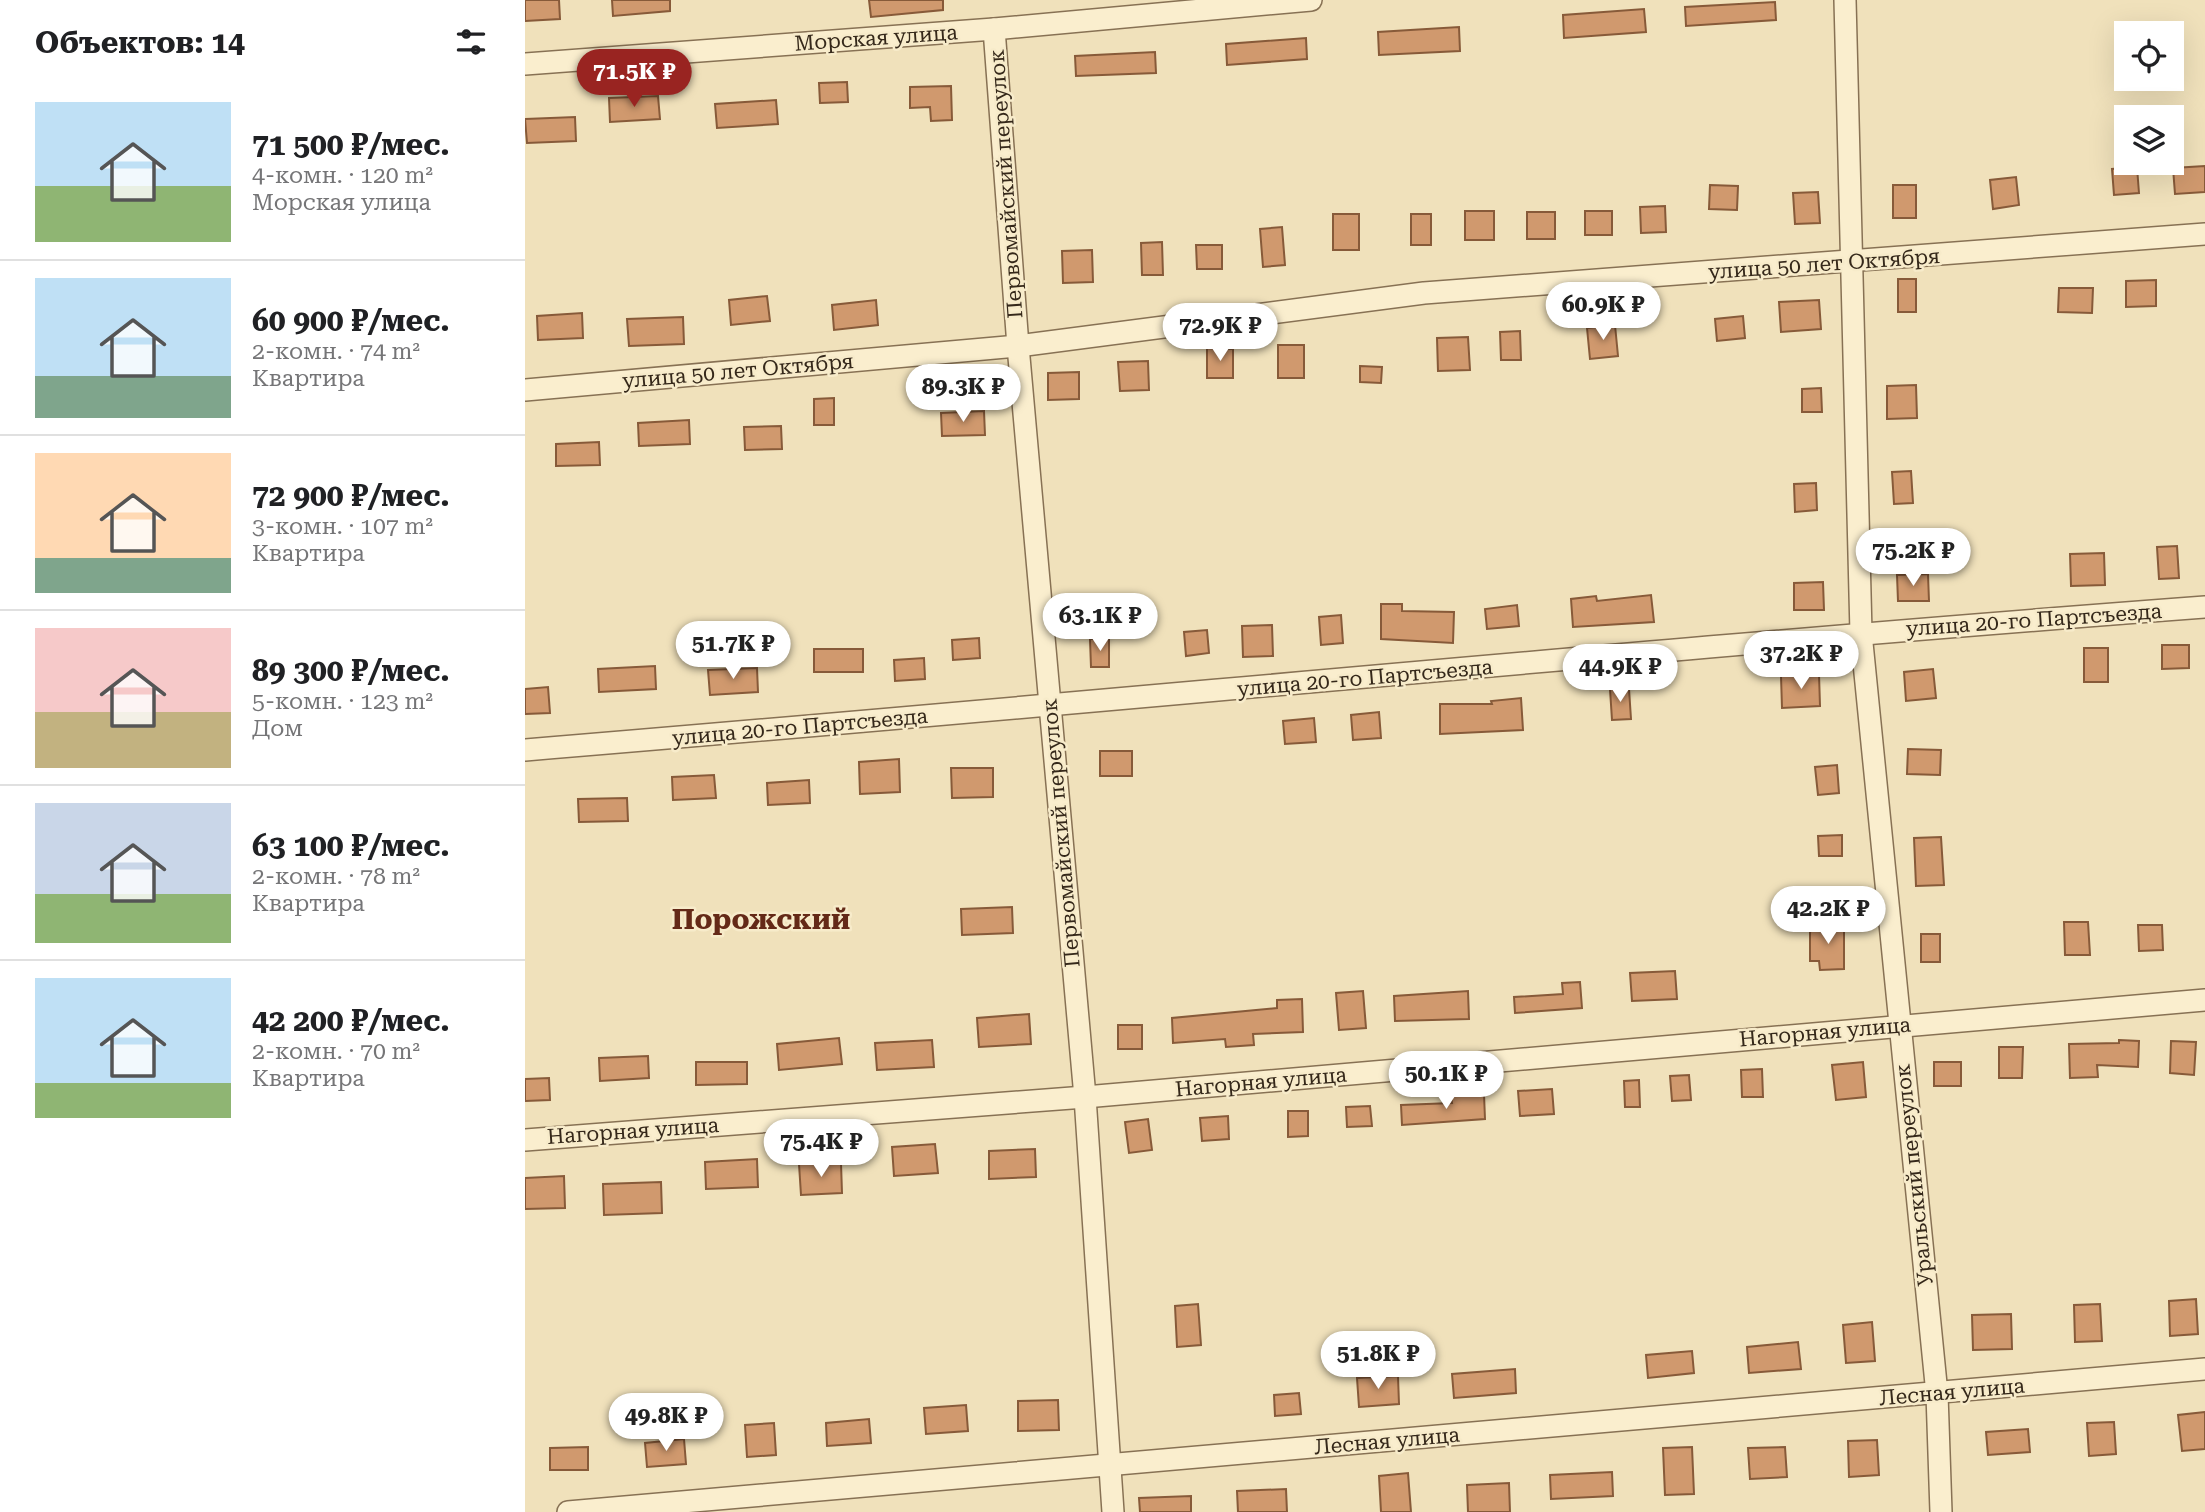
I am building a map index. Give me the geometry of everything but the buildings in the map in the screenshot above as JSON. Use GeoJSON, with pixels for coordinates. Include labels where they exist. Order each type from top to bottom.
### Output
{"type":"FeatureCollection","features":[{"type":"Feature","properties":{"kind":"street","name":"Морская улица"},"geometry":{"type":"LineString","coordinates":[[525,64],[995,29],[1311,0]]}},
{"type":"Feature","properties":{"kind":"street","name":"Уральский переулок"},"geometry":{"type":"LineString","coordinates":[[1845,0],[1861,633],[1937,1394],[1941,1512]]}},
{"type":"Feature","properties":{"kind":"street","name":"Первомайский переулок"},"geometry":{"type":"LineString","coordinates":[[995,29],[1017,346],[1085,1097],[1113,1512]]}},
{"type":"Feature","properties":{"kind":"street","name":"улица 50 лет Октября"},"geometry":{"type":"LineString","coordinates":[[525,390],[1017,346],[1424,293],[1851,263],[2205,234]]}},
{"type":"Feature","properties":{"kind":"street","name":"улица 20-го Партсъезда"},"geometry":{"type":"LineString","coordinates":[[525,750],[1049,707],[1861,633],[2205,607]]}},
{"type":"Feature","properties":{"kind":"street","name":"Нагорная улица"},"geometry":{"type":"LineString","coordinates":[[525,1140],[1085,1097],[2205,1000]]}},
{"type":"Feature","properties":{"kind":"street","name":"Лесная улица"},"geometry":{"type":"LineString","coordinates":[[568,1512],[2205,1369]]}},
{"type":"Feature","properties":{"kind":"district","name":"Порожский"},"geometry":{"type":"Point","coordinates":[761,919]}}]}
